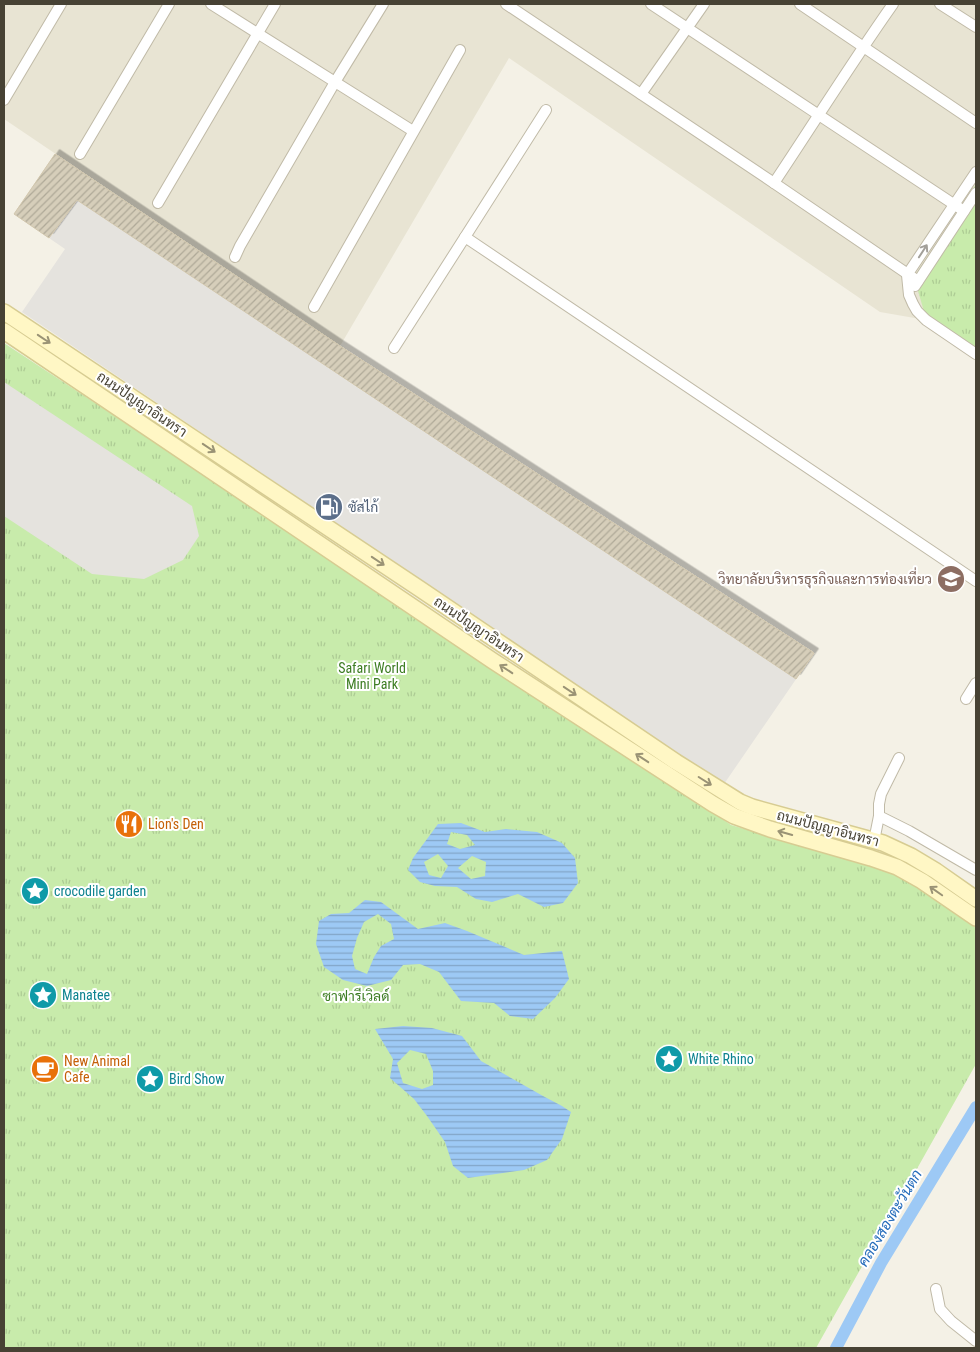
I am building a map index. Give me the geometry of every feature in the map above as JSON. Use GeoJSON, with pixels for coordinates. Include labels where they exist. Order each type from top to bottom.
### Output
{"type":"FeatureCollection","features":[{"type":"Feature","properties":{"kind":"street"},"geometry":{"type":"LineString","coordinates":[[4,100],[61,4]]}},
{"type":"Feature","properties":{"kind":"street"},"geometry":{"type":"LineString","coordinates":[[80,154],[168,4]]}},
{"type":"Feature","properties":{"kind":"street"},"geometry":{"type":"LineString","coordinates":[[211,4],[413,131]]}},
{"type":"Feature","properties":{"kind":"street"},"geometry":{"type":"LineString","coordinates":[[158,203],[275,4]]}},
{"type":"Feature","properties":{"kind":"street"},"geometry":{"type":"LineString","coordinates":[[235,257],[335,82],[383,4]]}},
{"type":"Feature","properties":{"kind":"street"},"geometry":{"type":"LineString","coordinates":[[508,4],[918,281]]}},
{"type":"Feature","properties":{"kind":"street"},"geometry":{"type":"LineString","coordinates":[[651,4],[964,211]]}},
{"type":"Feature","properties":{"kind":"street"},"geometry":{"type":"LineString","coordinates":[[641,94],[704,4]]}},
{"type":"Feature","properties":{"kind":"street"},"geometry":{"type":"LineString","coordinates":[[800,4],[976,123]]}},
{"type":"Feature","properties":{"kind":"street"},"geometry":{"type":"LineString","coordinates":[[774,183],[863,46],[894,4]]}},
{"type":"Feature","properties":{"kind":"street"},"geometry":{"type":"LineString","coordinates":[[940,4],[976,27]]}},
{"type":"Feature","properties":{"kind":"street"},"geometry":{"type":"LineString","coordinates":[[314,306],[460,50]]}},
{"type":"Feature","properties":{"kind":"street"},"geometry":{"type":"LineString","coordinates":[[394,348],[546,110]]}},
{"type":"Feature","properties":{"kind":"street"},"geometry":{"type":"LineString","coordinates":[[976,172],[907,275],[912,304],[917,311],[926,320],[976,354]]}},
{"type":"Feature","properties":{"kind":"street"},"geometry":{"type":"LineString","coordinates":[[910,295],[976,193]]}},
{"type":"Feature","properties":{"kind":"street"},"geometry":{"type":"LineString","coordinates":[[465,238],[976,581]]}},
{"type":"Feature","properties":{"kind":"street","name":"ถนนปัญญาอินทรา"},"geometry":{"type":"LineString","coordinates":[[4,312],[676,762],[740,802],[752,808],[884,843],[911,856],[976,899]]}},
{"type":"Feature","properties":{"kind":"street","name":"ถนนปัญญาอินทรา"},"geometry":{"type":"LineString","coordinates":[[4,331],[493,661],[713,804],[734,816],[770,829],[897,867],[922,881],[976,918]]}},
{"type":"Feature","properties":{"kind":"street"},"geometry":{"type":"LineString","coordinates":[[966,699],[976,684]]}},
{"type":"Feature","properties":{"kind":"street"},"geometry":{"type":"LineString","coordinates":[[874,841],[881,794],[899,758]]}},
{"type":"Feature","properties":{"kind":"street"},"geometry":{"type":"LineString","coordinates":[[879,816],[976,870]]}},
{"type":"Feature","properties":{"kind":"street"},"geometry":{"type":"LineString","coordinates":[[936,1289],[940,1309],[951,1321],[976,1341]]}},
{"type":"Feature","properties":{"kind":"shaded area"},"geometry":{"type":"Polygon","coordinates":[[[4,4],[976,4],[976,353],[926,320],[880,312],[509,58],[340,346],[4,119],[4,4]]]}},
{"type":"Feature","properties":{"kind":"shaded area"},"geometry":{"type":"Polygon","coordinates":[[[55,154],[340,346],[814,653],[724,784],[22,312],[65,249],[14,214],[55,154]]]}},
{"type":"Feature","properties":{"kind":"shaded area"},"geometry":{"type":"Polygon","coordinates":[[[4,382],[192,506],[199,536],[183,560],[144,579],[92,574],[4,516],[4,382]]]}},
{"type":"Feature","properties":{"kind":"green space"},"geometry":{"type":"Polygon","coordinates":[[[976,184],[976,349],[925,315],[914,277],[976,184]]]}},
{"type":"Feature","properties":{"kind":"green space","name":"ซาฟารีเวิลด์"},"geometry":{"type":"Polygon","coordinates":[[[4,343],[670,782],[731,825],[886,871],[915,883],[976,928],[976,1064],[816,1348],[4,1348],[4,343]]]}},
{"type":"Feature","properties":{"kind":"water"},"geometry":{"type":"Polygon","coordinates":[[[461,823],[485,832],[506,829],[537,832],[562,843],[575,858],[578,883],[563,903],[544,907],[518,894],[492,902],[476,899],[457,887],[435,886],[420,882],[408,870],[413,858],[438,824],[461,823]],[[451,832],[447,844],[460,849],[475,845],[467,835],[451,832]],[[438,854],[424,862],[429,875],[441,878],[448,866],[438,854]],[[472,856],[458,868],[471,879],[485,876],[486,862],[472,856]]]}},
{"type":"Feature","properties":{"kind":"water"},"geometry":{"type":"Polygon","coordinates":[[[365,900],[381,902],[418,929],[445,923],[524,955],[562,951],[569,979],[555,998],[533,1019],[510,1016],[494,1003],[461,1001],[439,972],[420,964],[403,965],[391,980],[367,986],[343,980],[324,967],[316,944],[319,921],[331,914],[349,913],[365,900]],[[378,914],[364,922],[352,956],[355,969],[367,974],[381,946],[394,939],[391,924],[378,914]]]}},
{"type":"Feature","properties":{"kind":"water"},"geometry":{"type":"Polygon","coordinates":[[[403,1026],[432,1028],[462,1036],[481,1061],[571,1112],[562,1139],[547,1160],[524,1170],[468,1178],[453,1166],[445,1142],[414,1099],[390,1078],[393,1059],[375,1029],[403,1026]],[[410,1050],[397,1063],[403,1083],[422,1089],[433,1085],[433,1071],[426,1054],[410,1050]]]}},
{"type":"Feature","properties":{"kind":"building"},"geometry":{"type":"Polygon","coordinates":[[[55,154],[340,346],[814,653],[796,679],[77,200],[49,238],[14,214],[55,154]]]}},
{"type":"Feature","properties":{"kind":"waterway","name":"คลองสองตะวันตก"},"geometry":{"type":"LineString","coordinates":[[836,1348],[881,1263],[976,1107]]}},
{"type":"Feature","properties":{"kind":"place","name":"ซัสไก้"},"geometry":{"type":"Point","coordinates":[329,507]}},
{"type":"Feature","properties":{"kind":"place","name":"วิทยาลัยบริหารธุรกิจและการท่องเที่ยว"},"geometry":{"type":"Point","coordinates":[951,579]}},
{"type":"Feature","properties":{"kind":"place","name":"Lion's Den"},"geometry":{"type":"Point","coordinates":[129,824]}},
{"type":"Feature","properties":{"kind":"place","name":"crocodile garden"},"geometry":{"type":"Point","coordinates":[35,891]}},
{"type":"Feature","properties":{"kind":"place","name":"Manatee"},"geometry":{"type":"Point","coordinates":[43,995]}},
{"type":"Feature","properties":{"kind":"place","name":"White Rhino"},"geometry":{"type":"Point","coordinates":[669,1059]}},
{"type":"Feature","properties":{"kind":"place","name":"New Animal Cafe"},"geometry":{"type":"Point","coordinates":[45,1069]}},
{"type":"Feature","properties":{"kind":"place","name":"Bird Show"},"geometry":{"type":"Point","coordinates":[150,1079]}},
{"type":"Feature","properties":{"kind":"park label","name":"Safari World Mini Park"},"geometry":{"type":"Point","coordinates":[372,676]}}]}
